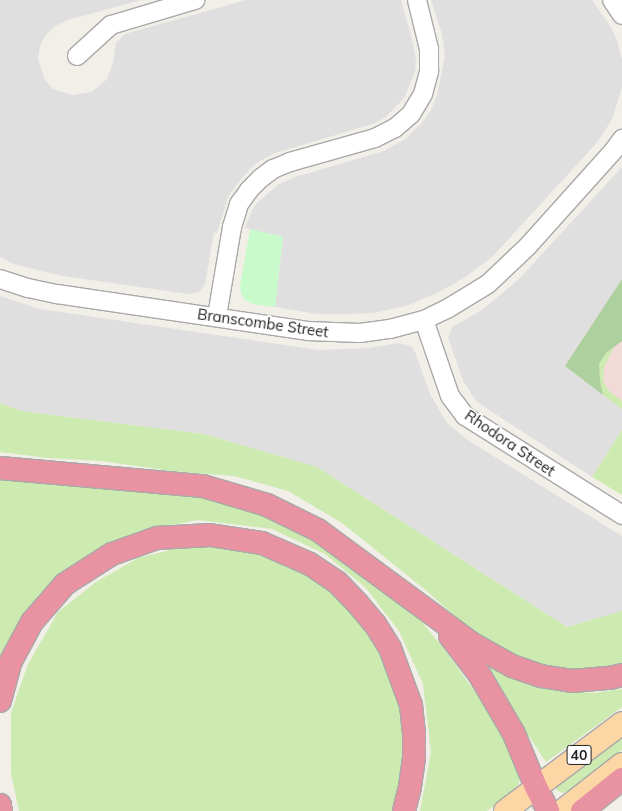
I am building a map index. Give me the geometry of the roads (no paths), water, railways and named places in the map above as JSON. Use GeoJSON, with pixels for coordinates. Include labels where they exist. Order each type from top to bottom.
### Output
{"type":"FeatureCollection","features":[{"type":"Feature","properties":{"kind":"highway"},"geometry":{"type":"LineString","coordinates":[[0,468],[12,471],[203,486],[267,505],[318,530],[434,614],[471,644],[512,666],[541,676],[572,681],[610,678],[622,675]]}},
{"type":"Feature","properties":{"kind":"highway"},"geometry":{"type":"LineString","coordinates":[[0,701],[10,663],[32,622],[65,584],[112,554],[157,538],[210,536],[262,543],[310,564],[337,582],[375,624],[390,648],[400,672],[411,706],[414,733],[414,758],[410,787],[404,811]]}},
{"type":"Feature","properties":{"kind":"highway"},"geometry":{"type":"LineString","coordinates":[[434,614],[479,674],[514,734],[536,787],[548,811]]}},
{"type":"Feature","properties":{"kind":"highway"},"geometry":{"type":"LineString","coordinates":[[582,811],[622,779]]}},
{"type":"Feature","properties":{"kind":"highway"},"geometry":{"type":"LineString","coordinates":[[0,806],[2,811]]}},
{"type":"Feature","properties":{"kind":"main road","name":"40"},"geometry":{"type":"LineString","coordinates":[[504,811],[622,723]]}},
{"type":"Feature","properties":{"kind":"main road","name":"40"},"geometry":{"type":"LineString","coordinates":[[562,811],[622,764]]}},
{"type":"Feature","properties":{"kind":"street"},"geometry":{"type":"LineString","coordinates":[[77,56],[111,25],[195,0]]}},
{"type":"Feature","properties":{"kind":"street"},"geometry":{"type":"LineString","coordinates":[[217,316],[232,227],[239,204],[260,178],[273,169],[290,162],[375,138],[395,128],[411,114],[423,94],[429,72],[429,49],[416,0]]}},
{"type":"Feature","properties":{"kind":"street"},"geometry":{"type":"LineString","coordinates":[[612,0],[622,15]]}},
{"type":"Feature","properties":{"kind":"street","name":"Branscombe Street"},"geometry":{"type":"LineString","coordinates":[[0,279],[28,288],[56,294],[217,316],[307,331],[340,333],[390,329],[424,320],[470,296],[504,270],[614,150],[622,139]]}},
{"type":"Feature","properties":{"kind":"street","name":"Rhodora Street"},"geometry":{"type":"LineString","coordinates":[[424,320],[450,396],[465,416],[622,515]]}}]}
